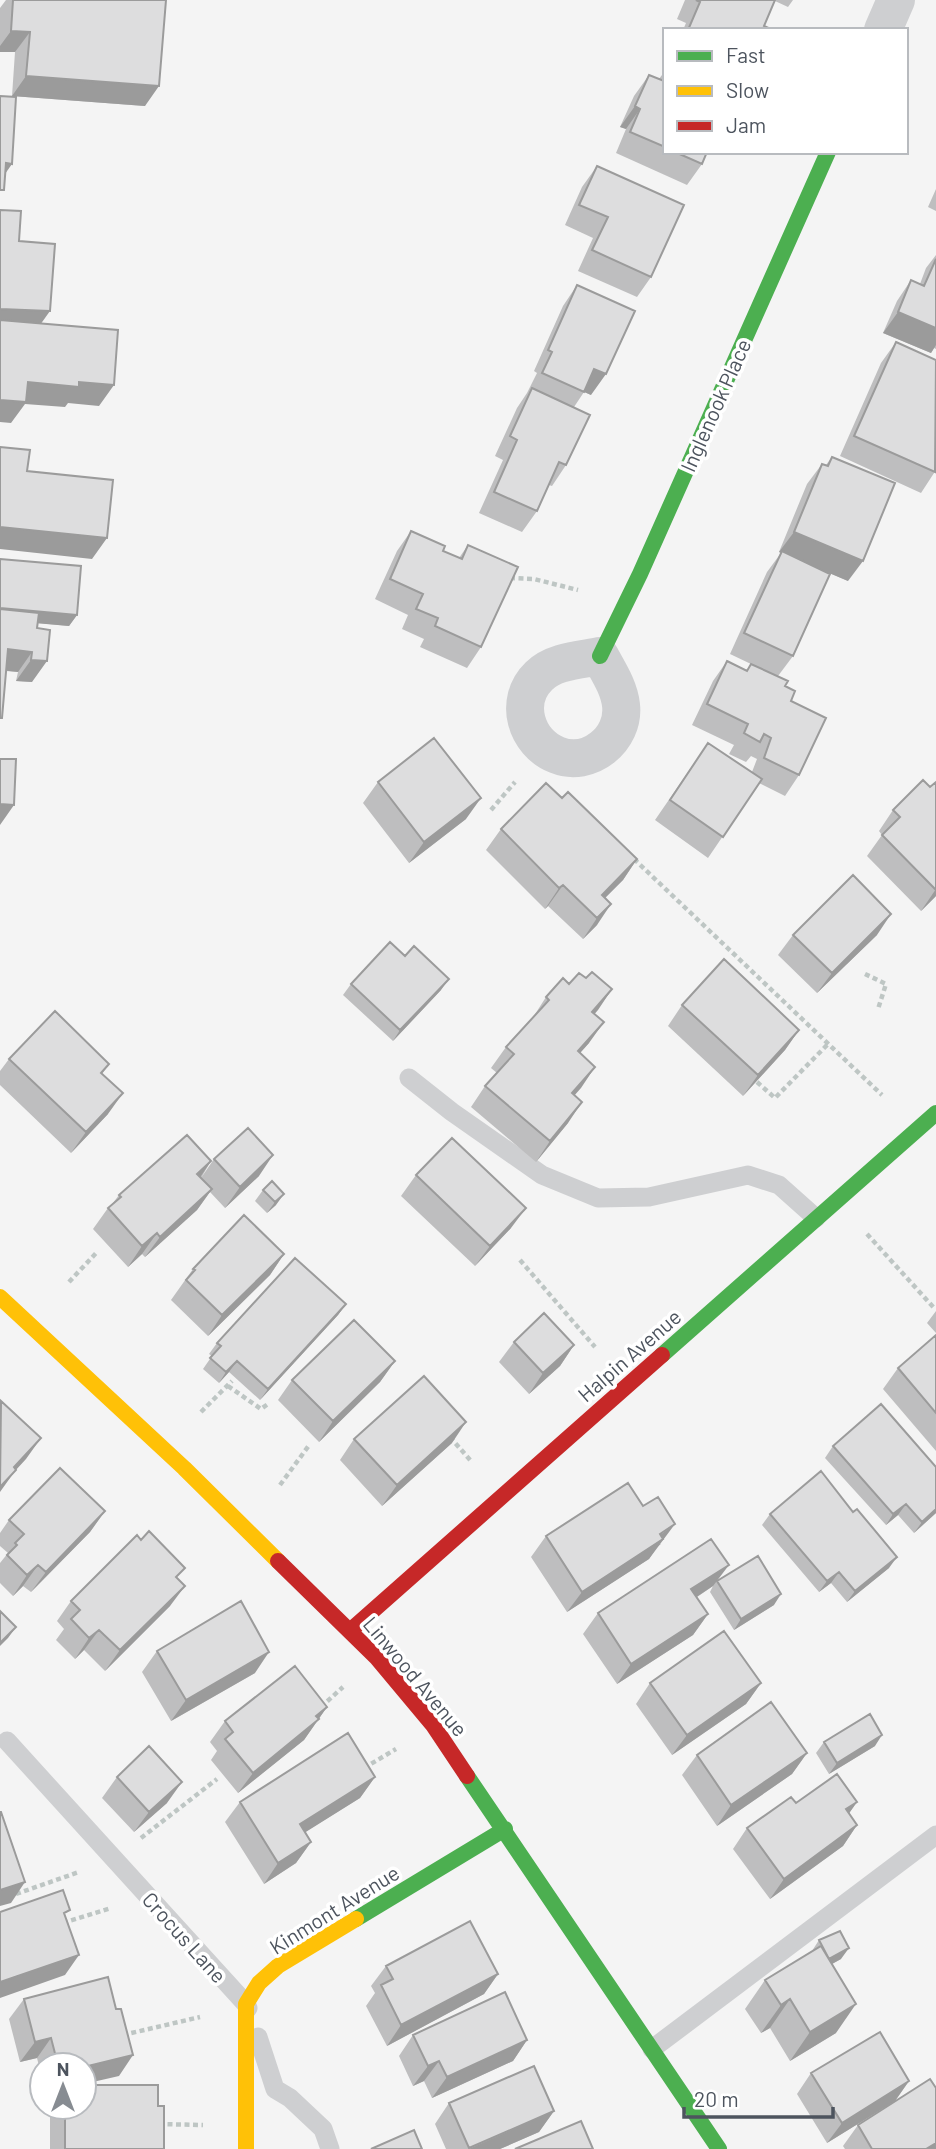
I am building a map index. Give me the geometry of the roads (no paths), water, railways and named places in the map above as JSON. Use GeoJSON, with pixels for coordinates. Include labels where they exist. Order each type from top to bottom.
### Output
{"type":"FeatureCollection","features":[{"type":"Feature","properties":{"kind":"street"},"geometry":{"type":"LineString","coordinates":[[884,28],[896,0]]}},
{"type":"Feature","properties":{"kind":"street","name":"Inglenook Place"},"geometry":{"type":"LineString","coordinates":[[600,656],[827,154]]}},
{"type":"Feature","properties":{"kind":"street","name":"Halpin Avenue"},"geometry":{"type":"LineString","coordinates":[[351,1630],[936,1113]]}},
{"type":"Feature","properties":{"kind":"street","name":"Linwood Avenue"},"geometry":{"type":"LineString","coordinates":[[0,1297],[184,1468],[351,1630],[433,1725],[719,2149]]}},
{"type":"Feature","properties":{"kind":"street","name":"Kinmont Avenue"},"geometry":{"type":"LineString","coordinates":[[246,2004],[259,1983],[278,1966],[505,1829]]}},
{"type":"Feature","properties":{"kind":"street"},"geometry":{"type":"LineString","coordinates":[[246,2004],[246,2149]]}},
{"type":"Feature","properties":{"kind":"lane"},"geometry":{"type":"LineString","coordinates":[[410,1078],[452,1112],[542,1175],[598,1198],[649,1197],[748,1175],[779,1185],[816,1218]]}},
{"type":"Feature","properties":{"kind":"lane","name":"Crocus Lane"},"geometry":{"type":"LineString","coordinates":[[7,1741],[246,2004],[275,2089],[290,2098],[323,2129],[330,2149]]}},
{"type":"Feature","properties":{"kind":"lane"},"geometry":{"type":"LineString","coordinates":[[652,2049],[936,1835]]}}]}
